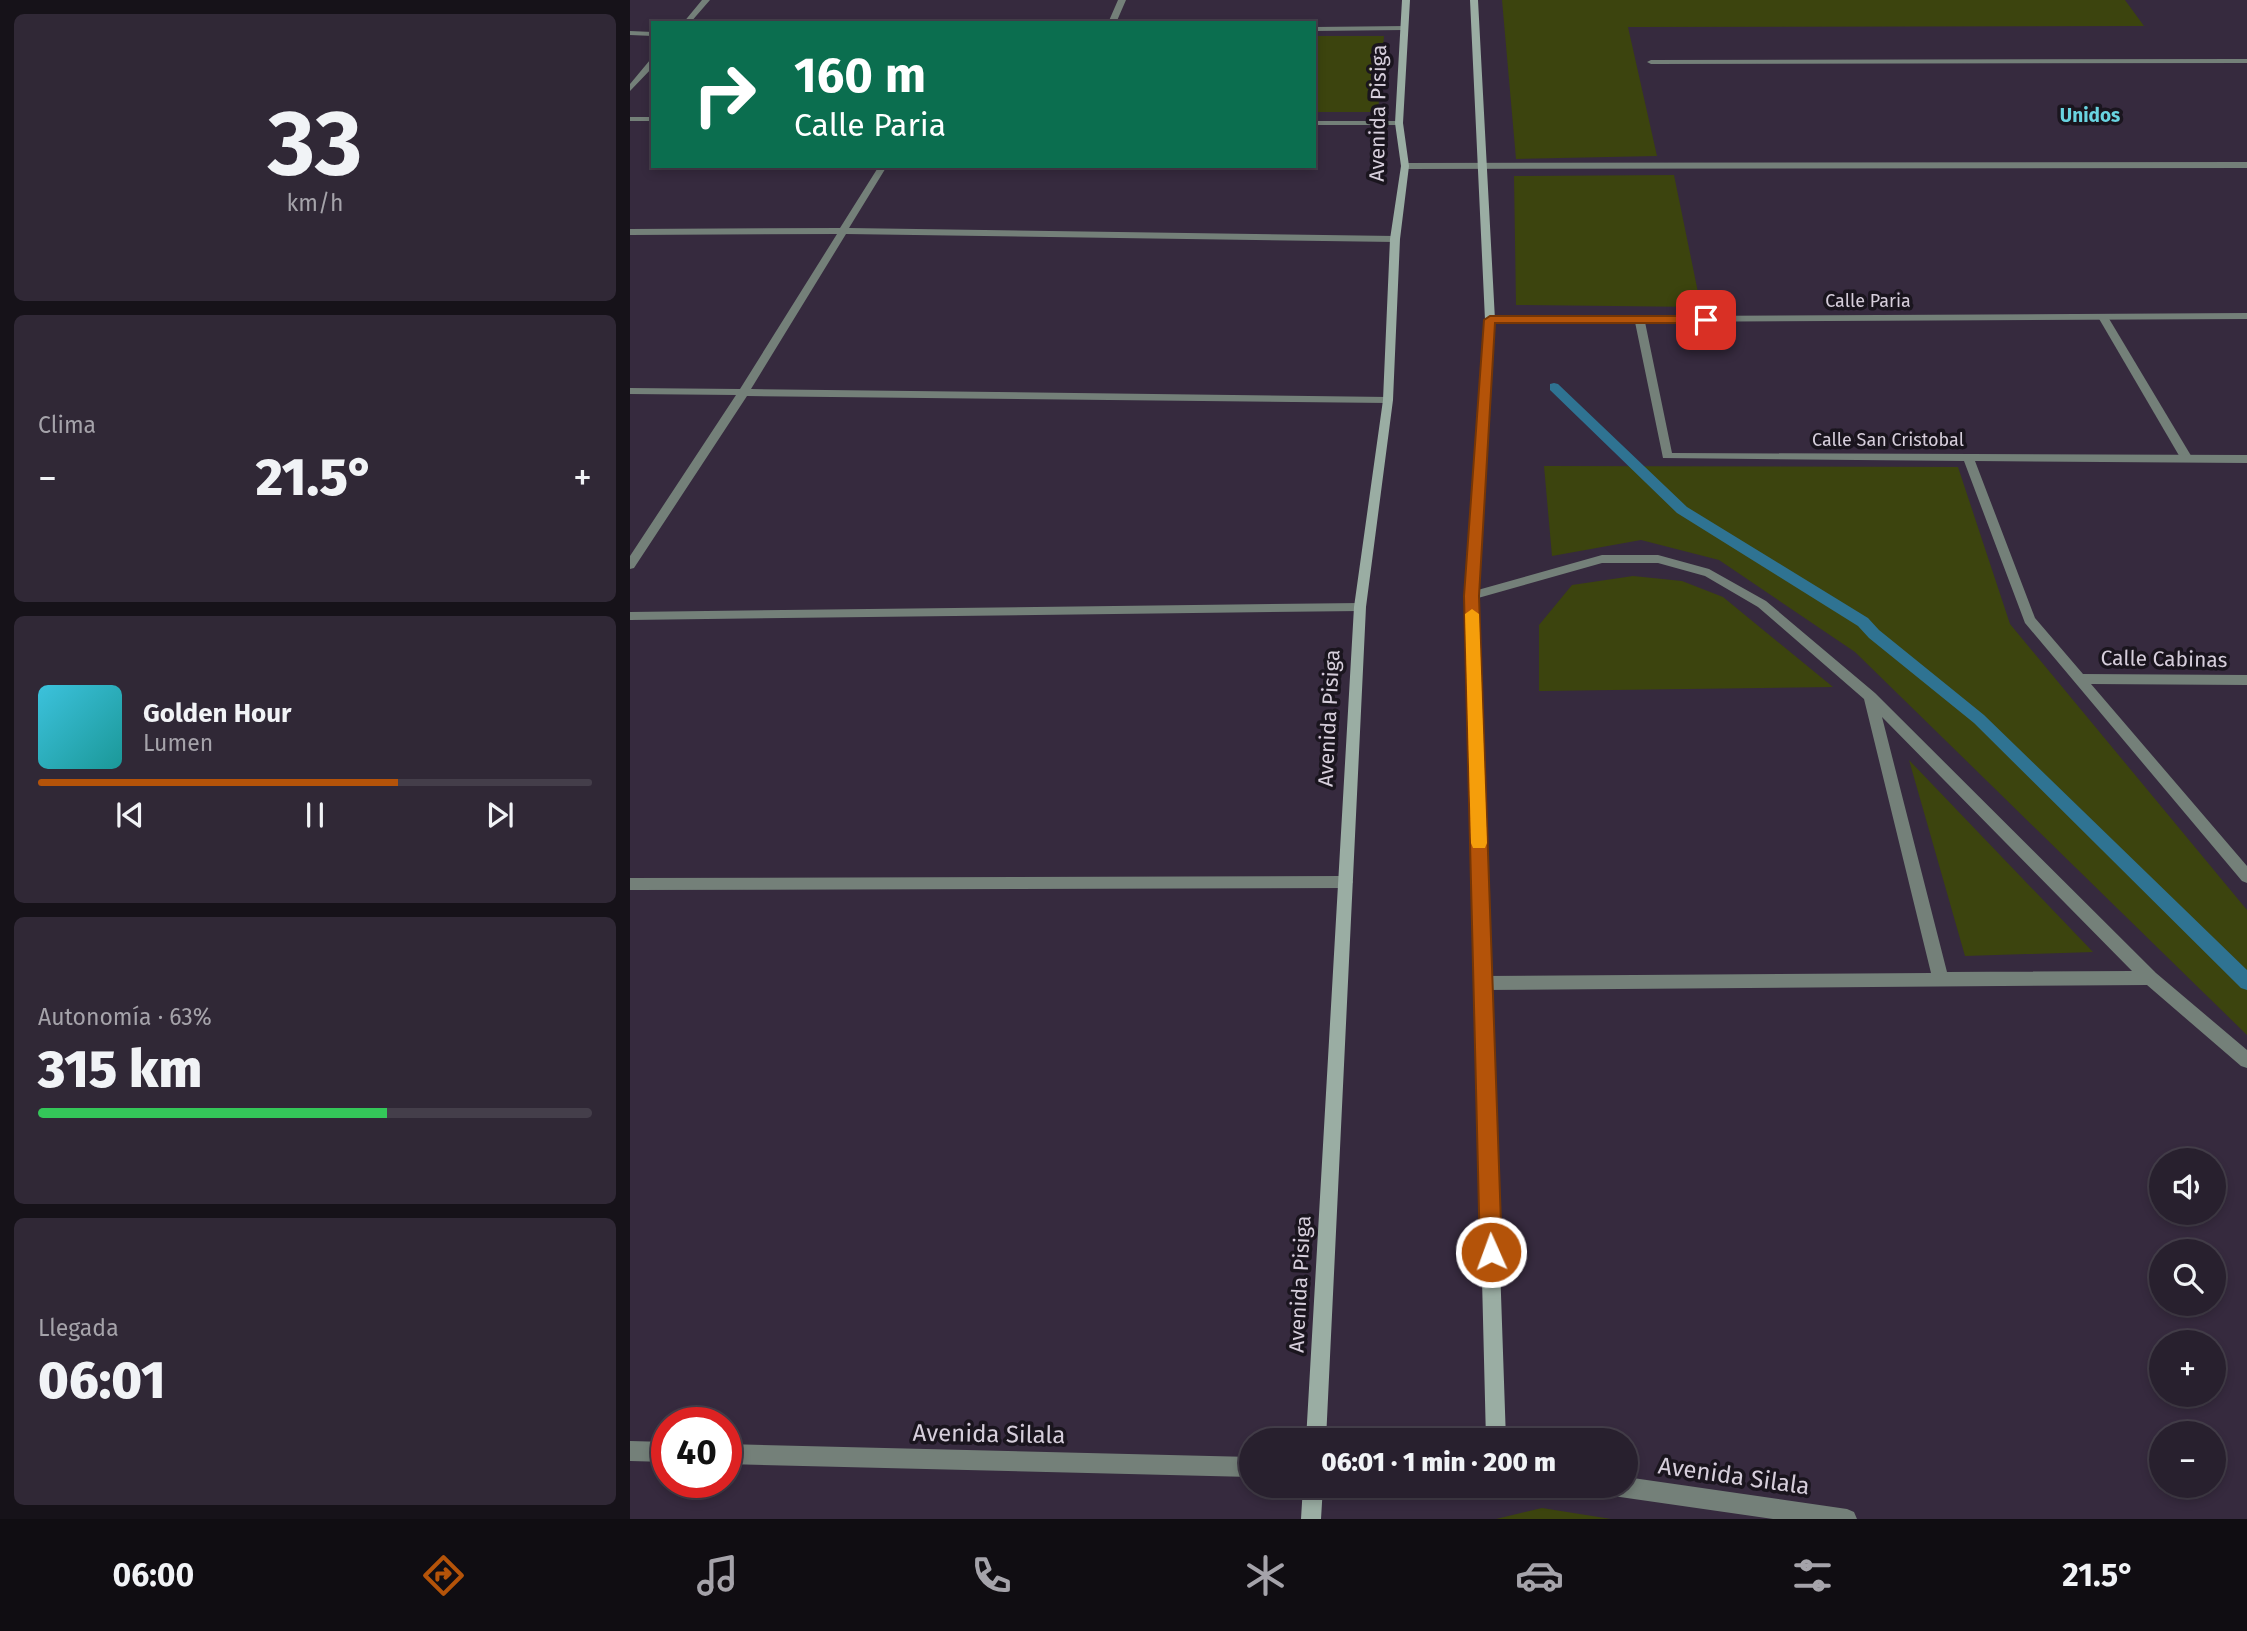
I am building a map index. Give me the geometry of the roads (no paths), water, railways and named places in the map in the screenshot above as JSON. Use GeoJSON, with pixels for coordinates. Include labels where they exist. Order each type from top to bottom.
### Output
{"type":"FeatureCollection","features":[{"type":"Feature","properties":{"kind":"street"},"geometry":{"type":"LineString","coordinates":[[688,21],[706,0]]}},
{"type":"Feature","properties":{"kind":"street"},"geometry":{"type":"LineString","coordinates":[[1113,21],[1122,0]]}},
{"type":"Feature","properties":{"kind":"street","name":"Avenida Pisiga"},"geometry":{"type":"LineString","coordinates":[[1317,1428],[1360,607],[1388,400],[1395,239],[1405,166],[1399,123],[1406,0]]}},
{"type":"Feature","properties":{"kind":"street"},"geometry":{"type":"LineString","coordinates":[[1474,0],[1490,320],[1471,596],[1496,1428]]}},
{"type":"Feature","properties":{"kind":"street"},"geometry":{"type":"LineString","coordinates":[[1316,29],[1404,28]]}},
{"type":"Feature","properties":{"kind":"street"},"geometry":{"type":"LineString","coordinates":[[630,33],[651,34]]}},
{"type":"Feature","properties":{"kind":"street"},"geometry":{"type":"LineString","coordinates":[[1651,62],[2247,61]]}},
{"type":"Feature","properties":{"kind":"street"},"geometry":{"type":"LineString","coordinates":[[630,89],[651,64]]}},
{"type":"Feature","properties":{"kind":"street"},"geometry":{"type":"LineString","coordinates":[[630,119],[651,119]]}},
{"type":"Feature","properties":{"kind":"street"},"geometry":{"type":"LineString","coordinates":[[1316,123],[1399,123]]}},
{"type":"Feature","properties":{"kind":"street"},"geometry":{"type":"LineString","coordinates":[[1405,166],[2247,165]]}},
{"type":"Feature","properties":{"kind":"street"},"geometry":{"type":"LineString","coordinates":[[630,565],[743,393],[840,231],[882,168]]}},
{"type":"Feature","properties":{"kind":"street"},"geometry":{"type":"LineString","coordinates":[[630,232],[840,231],[1395,239]]}},
{"type":"Feature","properties":{"kind":"street","name":"Calle Paria"},"geometry":{"type":"LineString","coordinates":[[1490,320],[2247,316]]}},
{"type":"Feature","properties":{"kind":"street"},"geometry":{"type":"LineString","coordinates":[[2103,317],[2187,459]]}},
{"type":"Feature","properties":{"kind":"street","name":"Calle San Cristobal"},"geometry":{"type":"LineString","coordinates":[[1639,319],[1667,456],[2247,459]]}},
{"type":"Feature","properties":{"kind":"street"},"geometry":{"type":"LineString","coordinates":[[630,391],[1388,400]]}},
{"type":"Feature","properties":{"kind":"street"},"geometry":{"type":"LineString","coordinates":[[1969,458],[2029,620],[2247,877]]}},
{"type":"Feature","properties":{"kind":"street"},"geometry":{"type":"LineString","coordinates":[[1471,596],[1602,559],[1658,559],[1709,573],[1762,604],[1870,697],[2150,978],[2247,1060]]}},
{"type":"Feature","properties":{"kind":"street"},"geometry":{"type":"LineString","coordinates":[[630,616],[1360,607]]}},
{"type":"Feature","properties":{"kind":"street","name":"Calle Cabinas"},"geometry":{"type":"LineString","coordinates":[[2081,679],[2247,680]]}},
{"type":"Feature","properties":{"kind":"street"},"geometry":{"type":"LineString","coordinates":[[1870,697],[1941,979]]}},
{"type":"Feature","properties":{"kind":"street"},"geometry":{"type":"LineString","coordinates":[[630,884],[1345,882]]}},
{"type":"Feature","properties":{"kind":"street"},"geometry":{"type":"LineString","coordinates":[[1483,983],[2150,978]]}},
{"type":"Feature","properties":{"kind":"street"},"geometry":{"type":"LineString","coordinates":[[630,1451],[651,1452]]}},
{"type":"Feature","properties":{"kind":"street","name":"Avenida Silala"},"geometry":{"type":"LineString","coordinates":[[742,1454],[1239,1467]]}},
{"type":"Feature","properties":{"kind":"street","name":"Avenida Silala"},"geometry":{"type":"LineString","coordinates":[[1638,1490],[1847,1519]]}},
{"type":"Feature","properties":{"kind":"street"},"geometry":{"type":"LineString","coordinates":[[1311,1519],[1312,1498]]}},
{"type":"Feature","properties":{"kind":"waterway"},"geometry":{"type":"LineString","coordinates":[[1554,387],[1682,510],[1863,622],[1874,634],[1979,719],[2247,982]]}},
{"type":"Feature","properties":{"kind":"district","name":"Unidos"},"geometry":{"type":"Point","coordinates":[2090,115]}}]}
